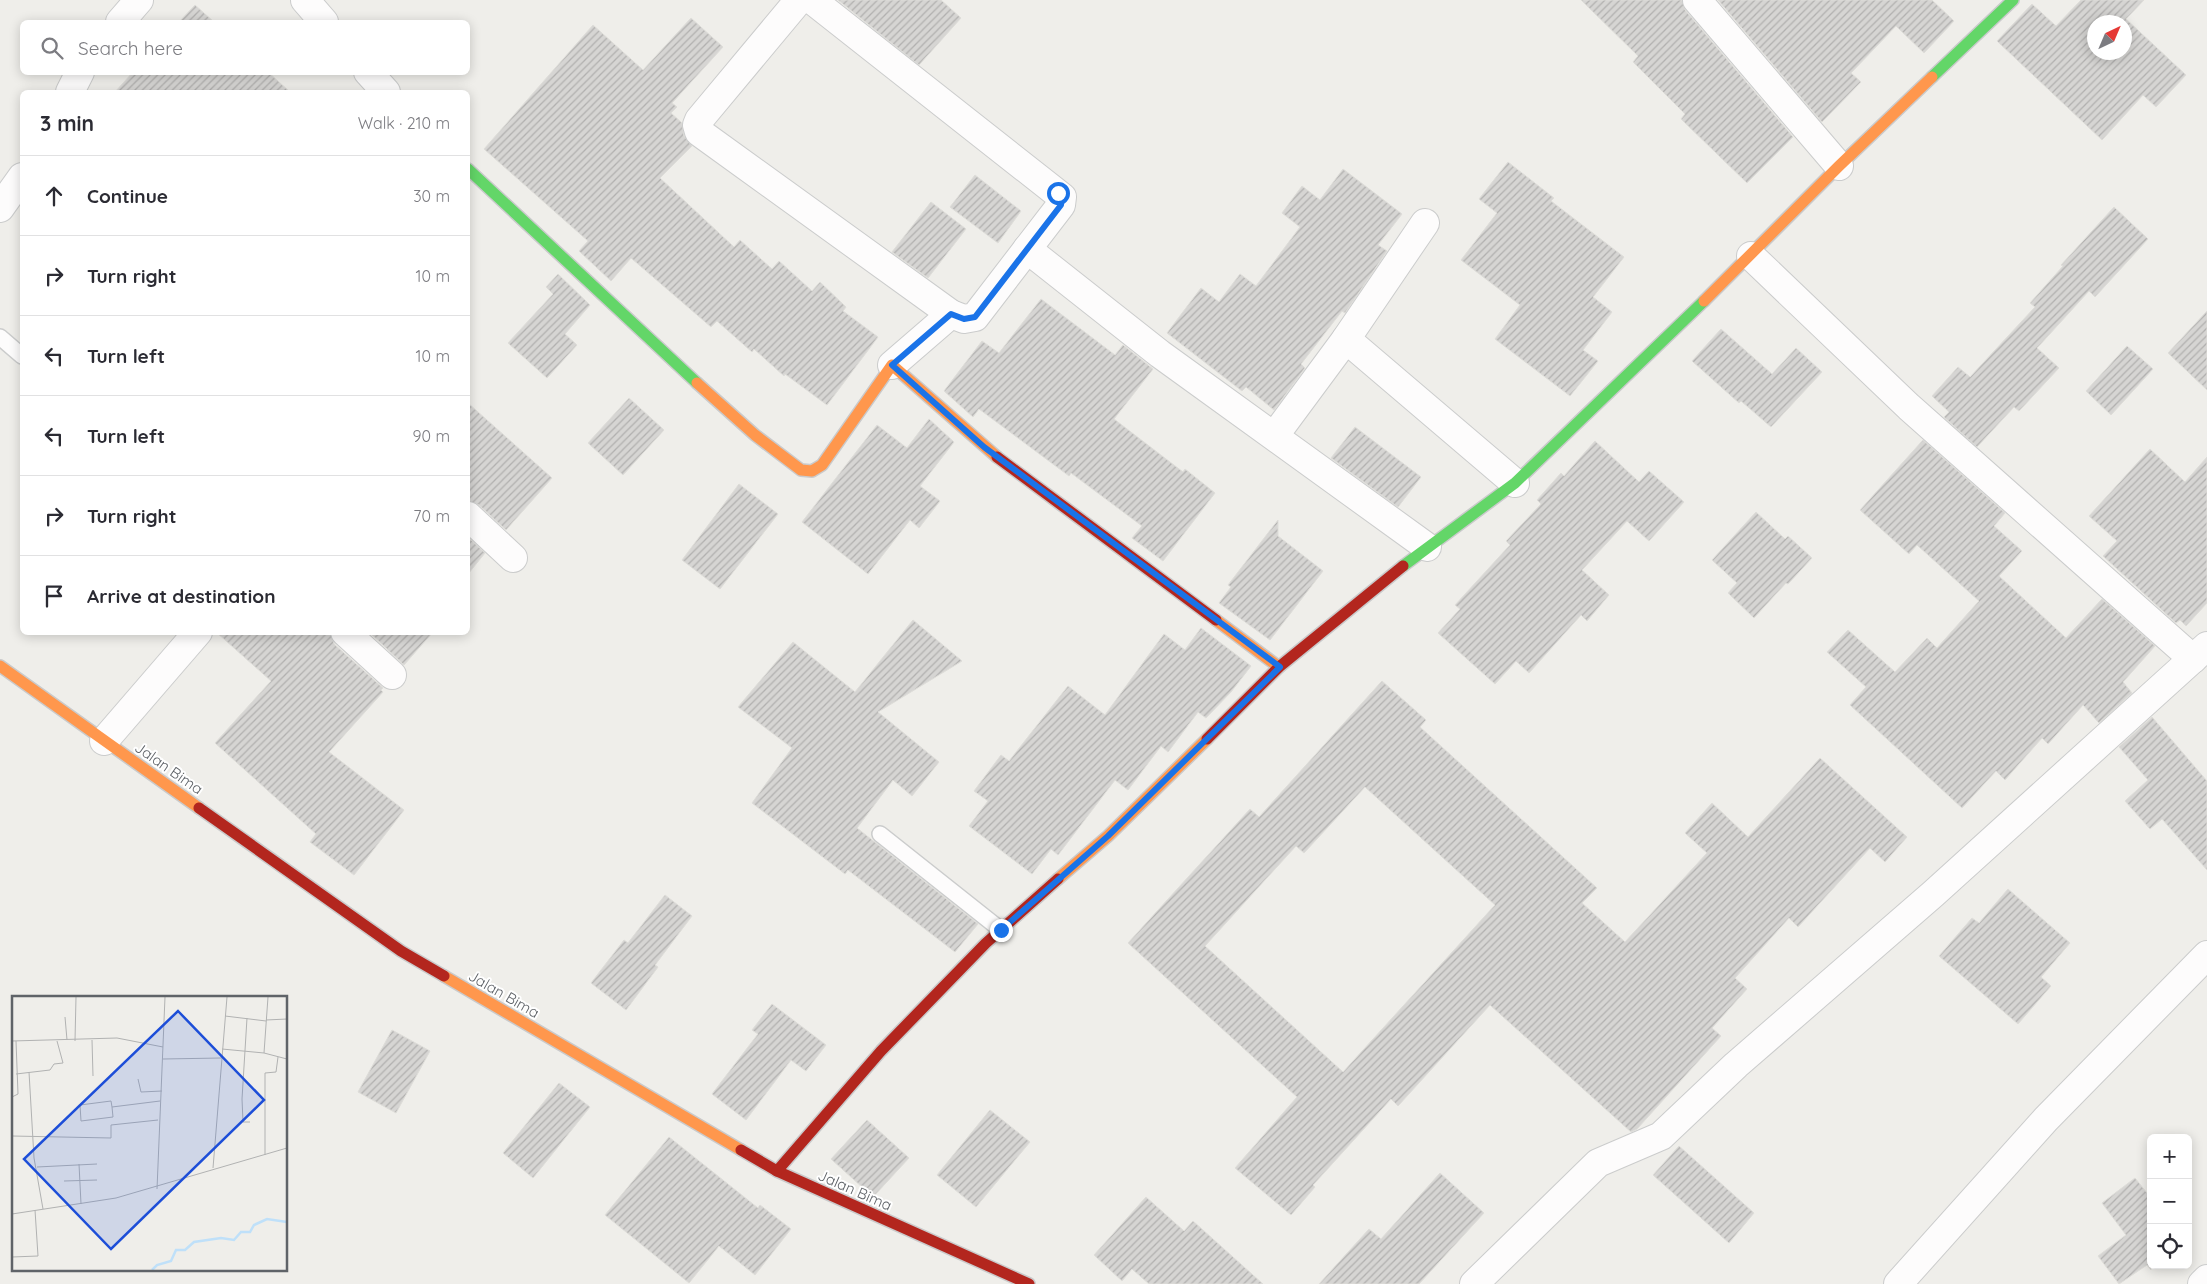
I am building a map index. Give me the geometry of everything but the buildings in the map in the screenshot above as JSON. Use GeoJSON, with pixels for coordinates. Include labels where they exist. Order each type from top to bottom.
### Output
{"type":"FeatureCollection","features":[{"type":"Feature","properties":{"kind":"street"},"geometry":{"type":"LineString","coordinates":[[122,20],[139,0]]}},
{"type":"Feature","properties":{"kind":"street"},"geometry":{"type":"LineString","coordinates":[[304,0],[322,20]]}},
{"type":"Feature","properties":{"kind":"street"},"geometry":{"type":"LineString","coordinates":[[799,0],[699,120],[697,125],[699,132],[951,314],[964,319],[975,317],[1061,205],[1062,197],[812,0]]}},
{"type":"Feature","properties":{"kind":"street"},"geometry":{"type":"LineString","coordinates":[[1697,0],[1839,166]]}},
{"type":"Feature","properties":{"kind":"street"},"geometry":{"type":"LineString","coordinates":[[777,1171],[881,1051],[986,943],[1108,836],[1280,667],[1427,547],[1515,482],[1752,256],[1839,166],[2013,0]]}},
{"type":"Feature","properties":{"kind":"street"},"geometry":{"type":"LineString","coordinates":[[71,90],[78,75]]}},
{"type":"Feature","properties":{"kind":"street"},"geometry":{"type":"LineString","coordinates":[[371,75],[384,90]]}},
{"type":"Feature","properties":{"kind":"street"},"geometry":{"type":"LineString","coordinates":[[470,171],[694,380],[755,434],[801,470],[809,472],[816,470],[822,465],[892,365],[951,314]]}},
{"type":"Feature","properties":{"kind":"street"},"geometry":{"type":"LineString","coordinates":[[0,208],[20,179]]}},
{"type":"Feature","properties":{"kind":"street"},"geometry":{"type":"LineString","coordinates":[[1275,435],[1346,339],[1425,223]]}},
{"type":"Feature","properties":{"kind":"street"},"geometry":{"type":"LineString","coordinates":[[1027,249],[1160,354],[1275,435],[1427,547]]}},
{"type":"Feature","properties":{"kind":"street"},"geometry":{"type":"LineString","coordinates":[[1474,1284],[1598,1163],[1661,1136],[1736,1065],[1933,894],[2200,652],[1909,407],[1752,256]]}},
{"type":"Feature","properties":{"kind":"street"},"geometry":{"type":"LineString","coordinates":[[1346,339],[1515,482]]}},
{"type":"Feature","properties":{"kind":"street"},"geometry":{"type":"LineString","coordinates":[[892,365],[984,447],[1280,667]]}},
{"type":"Feature","properties":{"kind":"street"},"geometry":{"type":"LineString","coordinates":[[470,518],[513,558]]}},
{"type":"Feature","properties":{"kind":"street"},"geometry":{"type":"LineString","coordinates":[[104,740],[195,635]]}},
{"type":"Feature","properties":{"kind":"street"},"geometry":{"type":"LineString","coordinates":[[348,635],[392,675]]}},
{"type":"Feature","properties":{"kind":"street","name":"Jalan Bima"},"geometry":{"type":"LineString","coordinates":[[0,666],[402,951],[777,1171],[1030,1284]]}},
{"type":"Feature","properties":{"kind":"street"},"geometry":{"type":"LineString","coordinates":[[1898,1284],[2046,1119],[2207,955]]}},
{"type":"Feature","properties":{"kind":"street"},"geometry":{"type":"LineString","coordinates":[[2202,1284],[2207,1279]]}},
{"type":"Feature","properties":{"kind":"lane"},"geometry":{"type":"LineString","coordinates":[[0,337],[20,354]]}},
{"type":"Feature","properties":{"kind":"lane"},"geometry":{"type":"LineString","coordinates":[[880,834],[1001,930]]}},
{"type":"Feature","properties":{"kind":"traffic: fast"},"geometry":{"type":"LineString","coordinates":[[1932,77],[2013,0]]}},
{"type":"Feature","properties":{"kind":"traffic: fast"},"geometry":{"type":"LineString","coordinates":[[470,171],[697,383]]}},
{"type":"Feature","properties":{"kind":"traffic: fast"},"geometry":{"type":"LineString","coordinates":[[1403,566],[1515,483],[1704,301]]}},
{"type":"Feature","properties":{"kind":"traffic: slow"},"geometry":{"type":"LineString","coordinates":[[1704,301],[1839,166],[1932,77]]}},
{"type":"Feature","properties":{"kind":"traffic: slow"},"geometry":{"type":"LineString","coordinates":[[697,383],[755,435],[801,470],[812,471],[822,465],[892,365],[997,457]]}},
{"type":"Feature","properties":{"kind":"traffic: slow"},"geometry":{"type":"LineString","coordinates":[[1216,620],[1279,667]]}},
{"type":"Feature","properties":{"kind":"traffic: slow"},"geometry":{"type":"LineString","coordinates":[[0,666],[199,808]]}},
{"type":"Feature","properties":{"kind":"traffic: slow"},"geometry":{"type":"LineString","coordinates":[[1058,879],[1108,836],[1207,739]]}},
{"type":"Feature","properties":{"kind":"traffic: slow"},"geometry":{"type":"LineString","coordinates":[[444,976],[741,1150]]}},
{"type":"Feature","properties":{"kind":"traffic: jam"},"geometry":{"type":"LineString","coordinates":[[997,457],[1216,620]]}},
{"type":"Feature","properties":{"kind":"traffic: jam"},"geometry":{"type":"LineString","coordinates":[[1207,739],[1279,667],[1403,566]]}},
{"type":"Feature","properties":{"kind":"traffic: jam"},"geometry":{"type":"LineString","coordinates":[[199,808],[401,951],[444,976]]}},
{"type":"Feature","properties":{"kind":"traffic: jam"},"geometry":{"type":"LineString","coordinates":[[777,1171],[881,1051],[986,943],[1058,879]]}},
{"type":"Feature","properties":{"kind":"traffic: jam"},"geometry":{"type":"LineString","coordinates":[[741,1150],[777,1171],[1029,1284]]}},
{"type":"Feature","properties":{"kind":"route"},"geometry":{"type":"LineString","coordinates":[[1001,930],[1108,836],[1280,667],[984,447],[892,365],[951,314],[964,319],[971,319],[978,315],[1061,205],[1062,197],[1058,193]]}}]}
